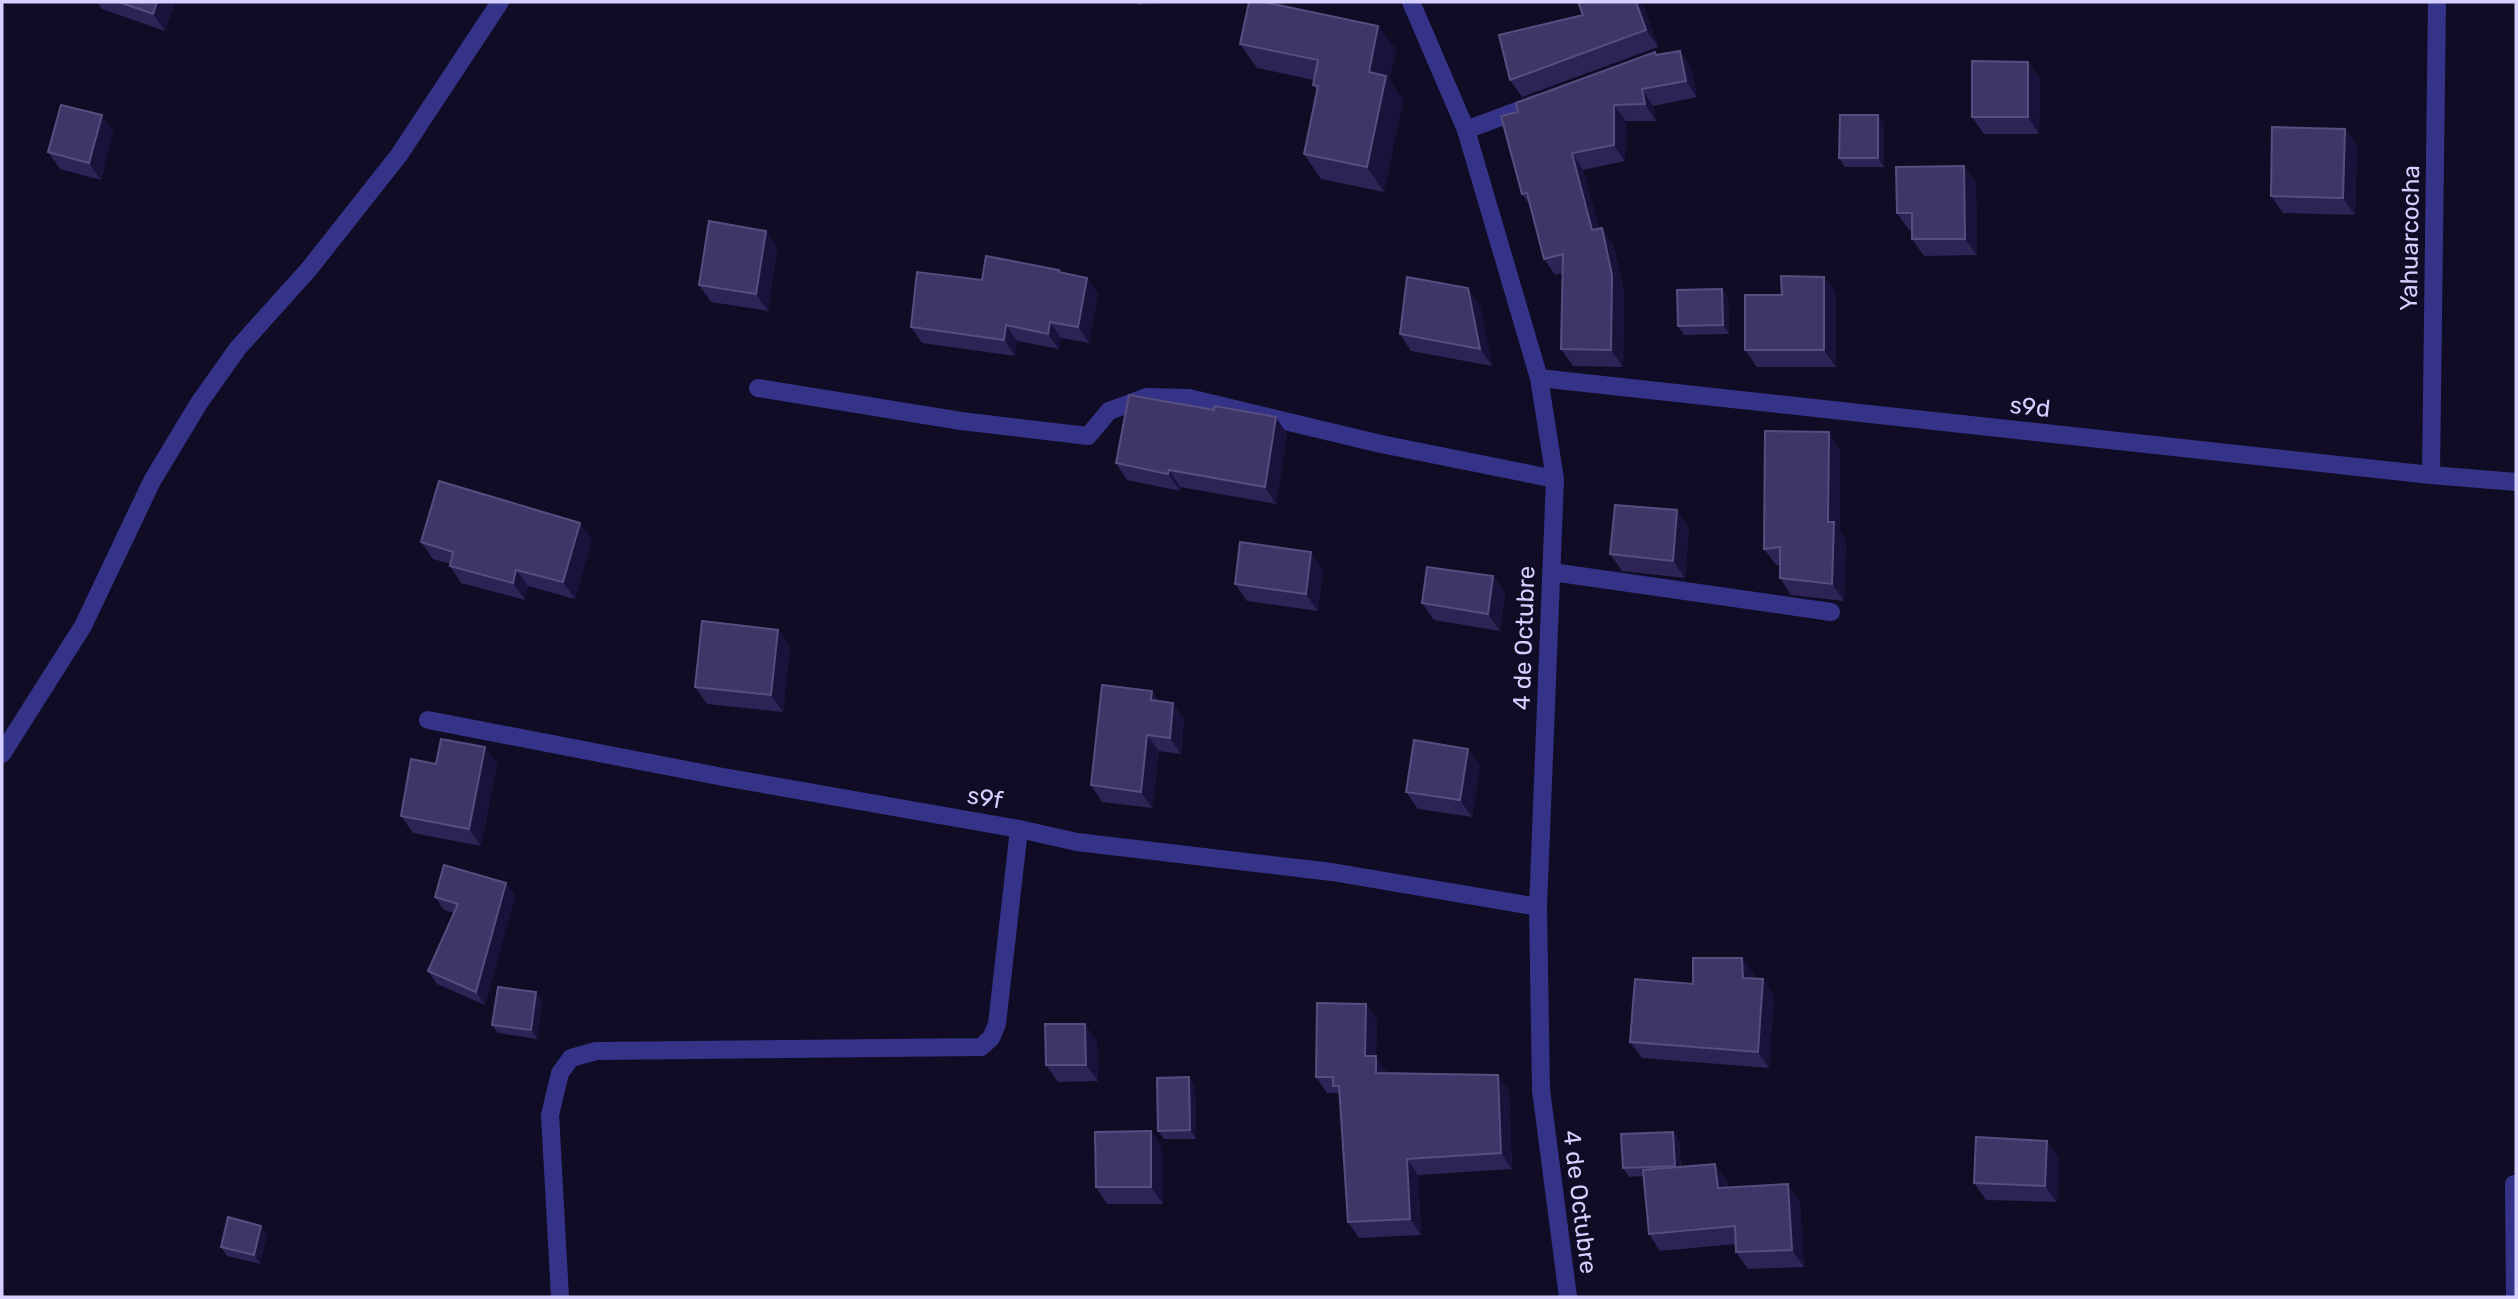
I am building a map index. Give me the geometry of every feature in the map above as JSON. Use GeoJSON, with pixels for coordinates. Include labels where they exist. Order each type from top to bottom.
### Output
{"type":"FeatureCollection","features":[{"type":"Feature","properties":{"kind":"street"},"geometry":{"type":"LineString","coordinates":[[2,754],[83,626],[152,481],[199,403],[238,348],[309,269],[399,155],[500,2]]}},
{"type":"Feature","properties":{"kind":"street","name":"4 de Octubre"},"geometry":{"type":"LineString","coordinates":[[1411,2],[1466,130],[1539,378],[1555,479],[1538,907],[1541,1090],[1567,1297]]}},
{"type":"Feature","properties":{"kind":"street","name":"Yahuarcocha"},"geometry":{"type":"LineString","coordinates":[[2431,475],[2437,2]]}},
{"type":"Feature","properties":{"kind":"street"},"geometry":{"type":"LineString","coordinates":[[1466,130],[1552,98]]}},
{"type":"Feature","properties":{"kind":"street","name":"s9d"},"geometry":{"type":"LineString","coordinates":[[1539,378],[2516,482]]}},
{"type":"Feature","properties":{"kind":"street"},"geometry":{"type":"LineString","coordinates":[[758,388],[961,421],[1088,436],[1110,411],[1147,397],[1189,398],[1381,444],[1555,479]]}},
{"type":"Feature","properties":{"kind":"street"},"geometry":{"type":"LineString","coordinates":[[1552,572],[1831,612]]}},
{"type":"Feature","properties":{"kind":"street","name":"s9f"},"geometry":{"type":"LineString","coordinates":[[428,720],[1020,829],[1077,842],[1332,872],[1538,907]]}},
{"type":"Feature","properties":{"kind":"street"},"geometry":{"type":"LineString","coordinates":[[560,1297],[550,1115],[560,1073],[571,1058],[596,1051],[981,1047],[991,1038],[997,1024],[1020,829]]}},
{"type":"Feature","properties":{"kind":"street"},"geometry":{"type":"LineString","coordinates":[[2514,1184],[2515,1297]]}},
{"type":"Feature","properties":{"kind":"building"},"geometry":{"type":"Polygon","coordinates":[[[119,2],[157,2],[153,14],[119,2]]]}},
{"type":"Feature","properties":{"kind":"building"},"geometry":{"type":"Polygon","coordinates":[[[1249,2],[1264,2],[1378,26],[1369,72],[1386,76],[1367,167],[1304,154],[1318,86],[1313,85],[1318,60],[1240,44],[1249,2]]]}},
{"type":"Feature","properties":{"kind":"building"},"geometry":{"type":"Polygon","coordinates":[[[1578,2],[1636,2],[1646,30],[1510,80],[1499,35],[1583,15],[1578,2]]]}},
{"type":"Feature","properties":{"kind":"building"},"geometry":{"type":"Polygon","coordinates":[[[1680,51],[1686,81],[1642,89],[1645,104],[1614,105],[1614,145],[1572,153],[1592,230],[1602,228],[1612,275],[1611,350],[1561,349],[1563,254],[1544,259],[1527,193],[1522,194],[1501,116],[1518,112],[1516,103],[1655,52],[1656,55],[1680,51]]]}},
{"type":"Feature","properties":{"kind":"building"},"geometry":{"type":"Polygon","coordinates":[[[1972,61],[2028,62],[2028,117],[1972,117],[1972,61]]]}},
{"type":"Feature","properties":{"kind":"building"},"geometry":{"type":"Polygon","coordinates":[[[61,105],[102,115],[89,163],[48,152],[61,105]]]}},
{"type":"Feature","properties":{"kind":"building"},"geometry":{"type":"Polygon","coordinates":[[[1840,115],[1878,115],[1878,158],[1839,158],[1840,115]]]}},
{"type":"Feature","properties":{"kind":"building"},"geometry":{"type":"Polygon","coordinates":[[[2272,127],[2345,129],[2343,198],[2271,196],[2272,127]]]}},
{"type":"Feature","properties":{"kind":"building"},"geometry":{"type":"Polygon","coordinates":[[[1964,166],[1965,239],[1912,239],[1912,213],[1897,213],[1896,167],[1964,166]]]}},
{"type":"Feature","properties":{"kind":"building"},"geometry":{"type":"Polygon","coordinates":[[[709,221],[766,231],[756,294],[699,285],[709,221]]]}},
{"type":"Feature","properties":{"kind":"building"},"geometry":{"type":"Polygon","coordinates":[[[986,256],[1087,278],[1078,327],[1050,322],[1048,334],[1006,325],[1004,340],[911,327],[917,272],[982,280],[986,256]]]}},
{"type":"Feature","properties":{"kind":"building"},"geometry":{"type":"Polygon","coordinates":[[[1781,276],[1824,277],[1824,350],[1745,350],[1745,295],[1782,295],[1781,276]]]}},
{"type":"Feature","properties":{"kind":"building"},"geometry":{"type":"Polygon","coordinates":[[[1407,277],[1468,288],[1480,349],[1400,334],[1407,277]]]}},
{"type":"Feature","properties":{"kind":"building"},"geometry":{"type":"Polygon","coordinates":[[[1722,289],[1723,325],[1678,326],[1677,290],[1722,289]]]}},
{"type":"Feature","properties":{"kind":"building"},"geometry":{"type":"Polygon","coordinates":[[[1129,395],[1214,410],[1214,406],[1276,417],[1265,487],[1169,470],[1168,474],[1116,463],[1129,395]]]}},
{"type":"Feature","properties":{"kind":"building"},"geometry":{"type":"Polygon","coordinates":[[[1765,431],[1829,432],[1828,522],[1834,522],[1832,584],[1780,578],[1780,547],[1764,549],[1765,431]]]}},
{"type":"Feature","properties":{"kind":"building"},"geometry":{"type":"Polygon","coordinates":[[[439,481],[580,523],[563,582],[516,570],[513,583],[450,566],[453,552],[421,542],[439,481]]]}},
{"type":"Feature","properties":{"kind":"building"},"geometry":{"type":"Polygon","coordinates":[[[1615,505],[1677,510],[1673,561],[1610,554],[1615,505]]]}},
{"type":"Feature","properties":{"kind":"building"},"geometry":{"type":"Polygon","coordinates":[[[1240,542],[1311,552],[1306,594],[1235,584],[1240,542]]]}},
{"type":"Feature","properties":{"kind":"building"},"geometry":{"type":"Polygon","coordinates":[[[1427,567],[1493,576],[1488,614],[1422,603],[1427,567]]]}},
{"type":"Feature","properties":{"kind":"building"},"geometry":{"type":"Polygon","coordinates":[[[702,621],[778,630],[771,695],[695,687],[702,621]]]}},
{"type":"Feature","properties":{"kind":"building"},"geometry":{"type":"Polygon","coordinates":[[[1102,685],[1152,691],[1151,700],[1173,703],[1170,738],[1147,735],[1141,792],[1091,785],[1102,685]]]}},
{"type":"Feature","properties":{"kind":"building"},"geometry":{"type":"Polygon","coordinates":[[[441,739],[485,747],[469,829],[401,816],[411,759],[436,764],[441,739]]]}},
{"type":"Feature","properties":{"kind":"building"},"geometry":{"type":"Polygon","coordinates":[[[1414,740],[1468,749],[1460,800],[1406,792],[1414,740]]]}},
{"type":"Feature","properties":{"kind":"building"},"geometry":{"type":"Polygon","coordinates":[[[444,865],[506,883],[476,992],[428,971],[458,904],[435,897],[444,865]]]}},
{"type":"Feature","properties":{"kind":"building"},"geometry":{"type":"Polygon","coordinates":[[[1693,958],[1742,958],[1743,978],[1763,979],[1758,1052],[1630,1042],[1635,979],[1693,984],[1693,958]]]}},
{"type":"Feature","properties":{"kind":"building"},"geometry":{"type":"Polygon","coordinates":[[[498,987],[536,992],[531,1030],[492,1025],[498,987]]]}},
{"type":"Feature","properties":{"kind":"building"},"geometry":{"type":"Polygon","coordinates":[[[1317,1003],[1366,1004],[1365,1056],[1376,1056],[1376,1073],[1498,1075],[1501,1153],[1407,1159],[1410,1219],[1348,1222],[1339,1086],[1333,1086],[1333,1077],[1316,1077],[1317,1003]]]}},
{"type":"Feature","properties":{"kind":"building"},"geometry":{"type":"Polygon","coordinates":[[[1045,1024],[1085,1024],[1086,1065],[1046,1065],[1045,1024]]]}},
{"type":"Feature","properties":{"kind":"building"},"geometry":{"type":"Polygon","coordinates":[[[1189,1077],[1190,1130],[1158,1131],[1157,1078],[1189,1077]]]}},
{"type":"Feature","properties":{"kind":"building"},"geometry":{"type":"Polygon","coordinates":[[[1151,1131],[1151,1187],[1096,1187],[1095,1132],[1151,1131]]]}},
{"type":"Feature","properties":{"kind":"building"},"geometry":{"type":"Polygon","coordinates":[[[1673,1132],[1675,1166],[1623,1168],[1621,1134],[1673,1132]]]}},
{"type":"Feature","properties":{"kind":"building"},"geometry":{"type":"Polygon","coordinates":[[[1976,1137],[2047,1141],[2045,1186],[1974,1183],[1976,1137]]]}},
{"type":"Feature","properties":{"kind":"building"},"geometry":{"type":"Polygon","coordinates":[[[1715,1164],[1718,1188],[1788,1184],[1792,1250],[1736,1252],[1735,1226],[1649,1234],[1643,1170],[1715,1164]]]}},
{"type":"Feature","properties":{"kind":"building"},"geometry":{"type":"Polygon","coordinates":[[[228,1217],[261,1226],[254,1255],[221,1247],[228,1217]]]}}]}
